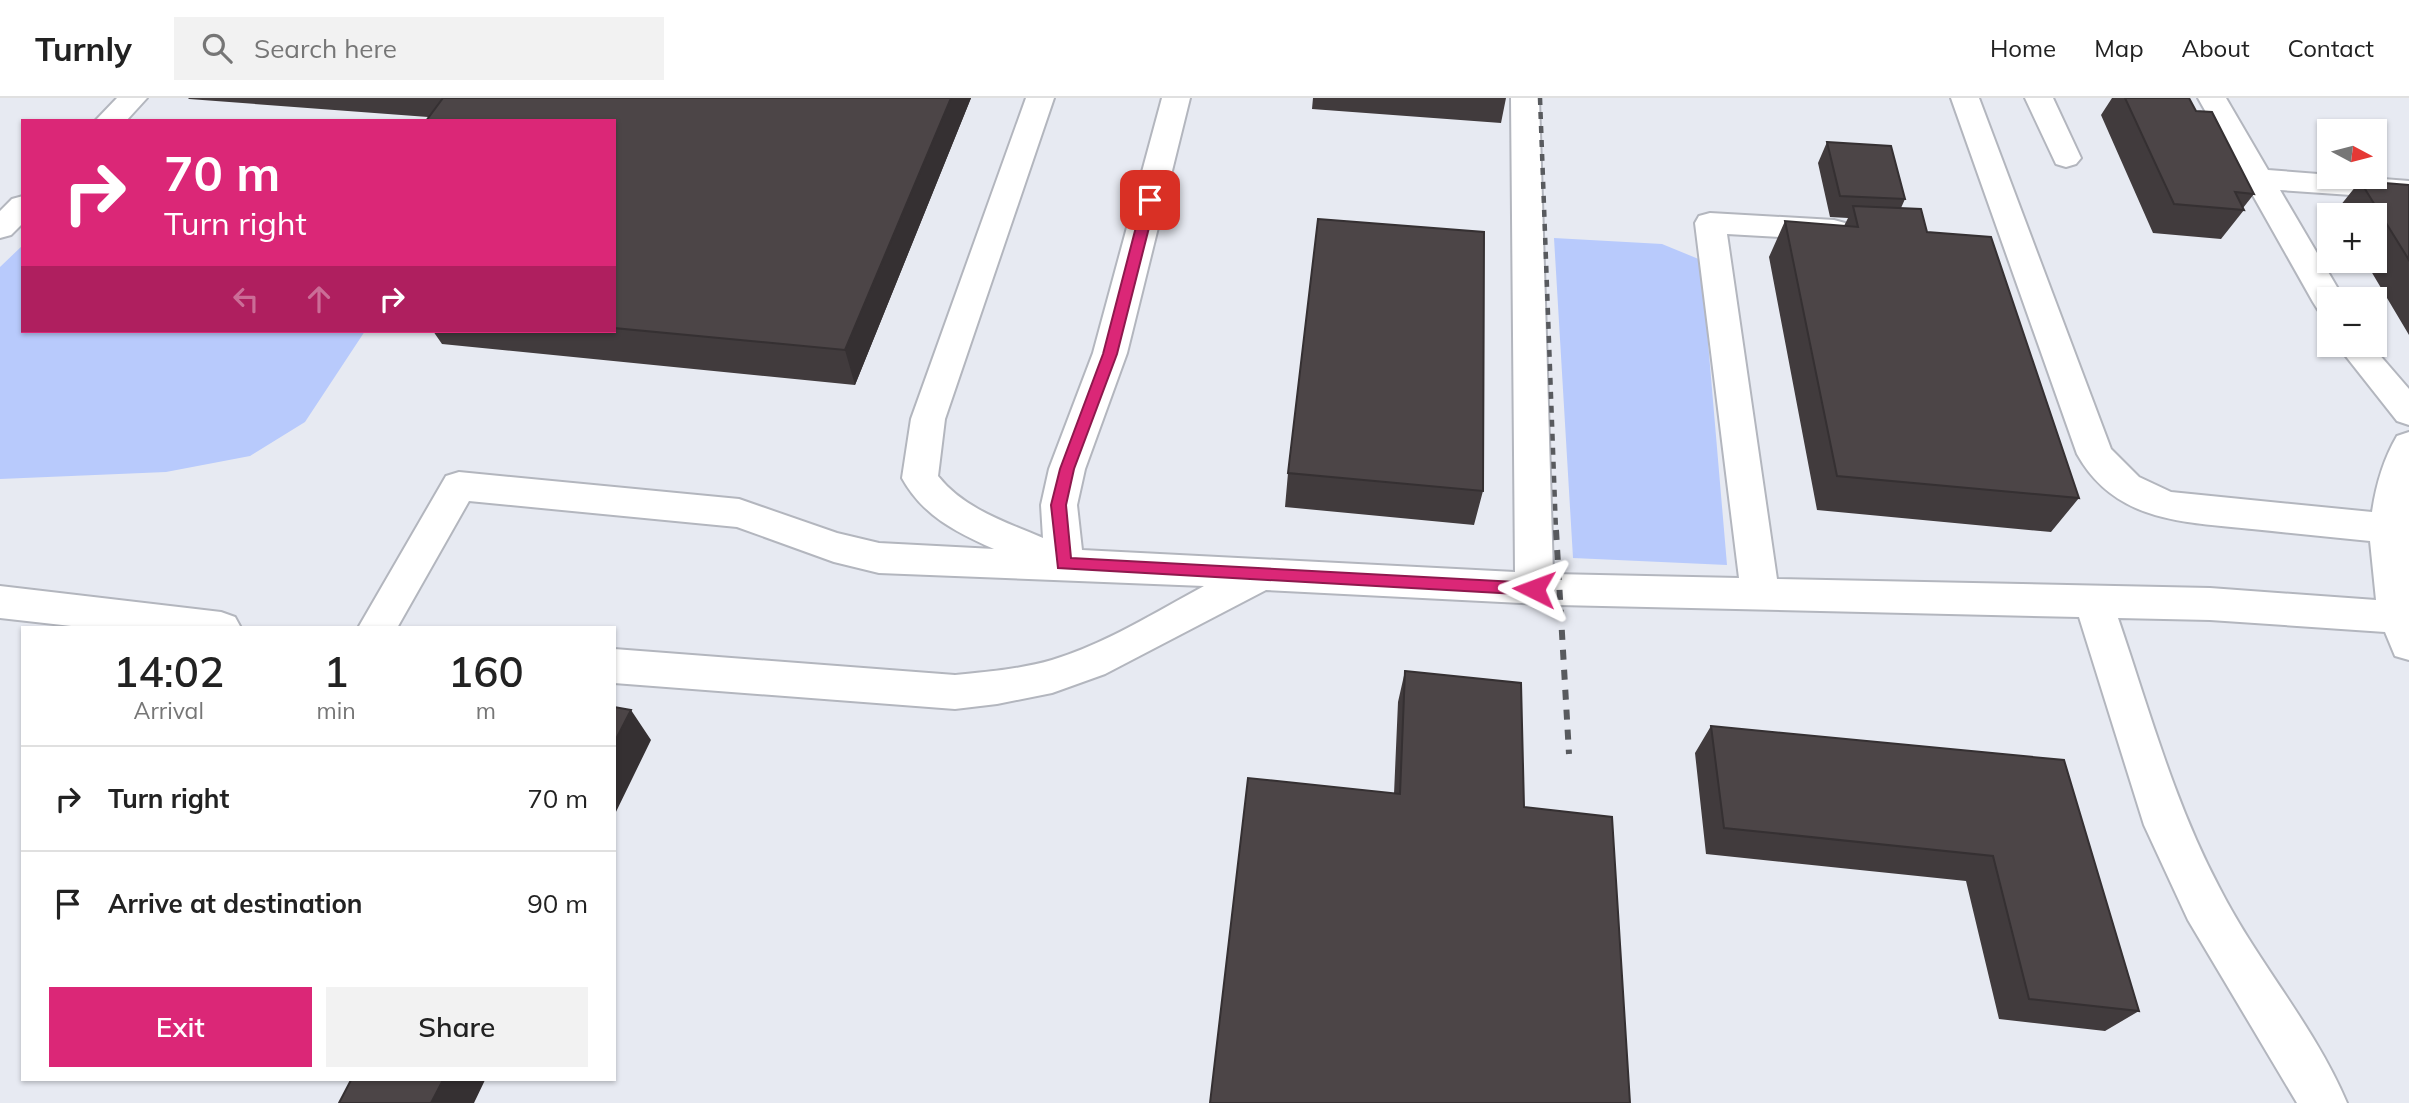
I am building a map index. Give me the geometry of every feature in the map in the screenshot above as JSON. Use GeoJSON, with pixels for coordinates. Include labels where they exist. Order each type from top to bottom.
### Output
{"type":"FeatureCollection","features":[{"type":"Feature","properties":{"kind":"street"},"geometry":{"type":"LineString","coordinates":[[110,119],[132,98]]}},
{"type":"Feature","properties":{"kind":"street"},"geometry":{"type":"LineString","coordinates":[[1040,98],[928,419],[920,478],[936,499],[965,520],[1064,564]]}},
{"type":"Feature","properties":{"kind":"street"},"geometry":{"type":"LineString","coordinates":[[1064,564],[1059,505],[1067,469],[1110,354],[1176,98]]}},
{"type":"Feature","properties":{"kind":"street"},"geometry":{"type":"LineString","coordinates":[[1525,98],[1534,589]]}},
{"type":"Feature","properties":{"kind":"street"},"geometry":{"type":"LineString","coordinates":[[1965,98],[2095,454],[2112,477],[2137,494],[2168,506],[2388,528]]}},
{"type":"Feature","properties":{"kind":"street"},"geometry":{"type":"LineString","coordinates":[[2039,98],[2066,158]]}},
{"type":"Feature","properties":{"kind":"street"},"geometry":{"type":"LineString","coordinates":[[2211,98],[2321,287]]}},
{"type":"Feature","properties":{"kind":"street"},"geometry":{"type":"LineString","coordinates":[[2260,179],[2409,190]]}},
{"type":"Feature","properties":{"kind":"street"},"geometry":{"type":"LineString","coordinates":[[0,228],[21,208]]}},
{"type":"Feature","properties":{"kind":"street"},"geometry":{"type":"LineString","coordinates":[[1760,595],[1710,223],[1862,231]]}},
{"type":"Feature","properties":{"kind":"street"},"geometry":{"type":"LineString","coordinates":[[2363,357],[2409,412]]}},
{"type":"Feature","properties":{"kind":"street"},"geometry":{"type":"LineString","coordinates":[[378,626],[459,486],[739,513],[834,547],[879,558],[984,564],[1064,564],[1534,589],[2210,604],[2404,631],[2390,576],[2388,528],[2393,498],[2409,445]]}},
{"type":"Feature","properties":{"kind":"street"},"geometry":{"type":"LineString","coordinates":[[616,666],[955,692],[1012,687],[1064,673],[1109,653],[1260,575]]}},
{"type":"Feature","properties":{"kind":"street"},"geometry":{"type":"LineString","coordinates":[[0,602],[204,626]]}},
{"type":"Feature","properties":{"kind":"street"},"geometry":{"type":"LineString","coordinates":[[2094,603],[2166,825],[2204,905],[2313,1083],[2322,1103]]}},
{"type":"Feature","properties":{"kind":"shaded area"},"geometry":{"type":"Polygon","coordinates":[[[1554,238],[1662,244],[1701,260],[1727,565],[1573,558],[1554,238]]]}},
{"type":"Feature","properties":{"kind":"shaded area"},"geometry":{"type":"Polygon","coordinates":[[[21,247],[21,333],[364,333],[305,422],[250,456],[166,472],[0,479],[0,267],[21,247]]]}},
{"type":"Feature","properties":{"kind":"building"},"geometry":{"type":"Polygon","coordinates":[[[443,98],[951,98],[845,350],[616,328],[616,119],[427,119],[443,98]]]}},
{"type":"Feature","properties":{"kind":"building"},"geometry":{"type":"Polygon","coordinates":[[[2125,98],[2189,98],[2196,111],[2212,112],[2254,194],[2235,192],[2244,210],[2174,204],[2125,98]]]}},
{"type":"Feature","properties":{"kind":"building"},"geometry":{"type":"Polygon","coordinates":[[[1827,142],[1891,146],[1905,199],[1840,196],[1827,142]]]}},
{"type":"Feature","properties":{"kind":"building"},"geometry":{"type":"Polygon","coordinates":[[[2387,183],[2409,185],[2409,260],[2387,225],[2387,203],[2374,203],[2365,189],[2387,189],[2387,183]]]}},
{"type":"Feature","properties":{"kind":"building"},"geometry":{"type":"Polygon","coordinates":[[[1853,206],[1921,209],[1927,232],[1991,237],[2079,498],[1837,476],[1785,221],[1858,227],[1853,206]]]}},
{"type":"Feature","properties":{"kind":"building"},"geometry":{"type":"Polygon","coordinates":[[[1318,219],[1484,232],[1483,491],[1288,473],[1318,219]]]}},
{"type":"Feature","properties":{"kind":"building"},"geometry":{"type":"Polygon","coordinates":[[[1405,671],[1521,683],[1524,807],[1612,817],[1630,1103],[1210,1103],[1248,778],[1400,794],[1405,671]]]}},
{"type":"Feature","properties":{"kind":"building"},"geometry":{"type":"Polygon","coordinates":[[[616,707],[631,710],[616,739],[616,707]]]}},
{"type":"Feature","properties":{"kind":"building"},"geometry":{"type":"Polygon","coordinates":[[[1711,726],[2064,760],[2139,1011],[2029,999],[1993,856],[1724,828],[1711,726]]]}},
{"type":"Feature","properties":{"kind":"building"},"geometry":{"type":"Polygon","coordinates":[[[350,1081],[442,1081],[431,1103],[339,1103],[350,1081]]]}},
{"type":"Feature","properties":{"kind":"railway"},"geometry":{"type":"LineString","coordinates":[[1540,98],[1556,531]]}},
{"type":"Feature","properties":{"kind":"railway"},"geometry":{"type":"LineString","coordinates":[[1556,530],[1569,754]]}},
{"type":"Feature","properties":{"kind":"route"},"geometry":{"type":"LineString","coordinates":[[1150,200],[1110,354],[1067,469],[1059,505],[1064,564],[1381,583],[1534,589]]}}]}
